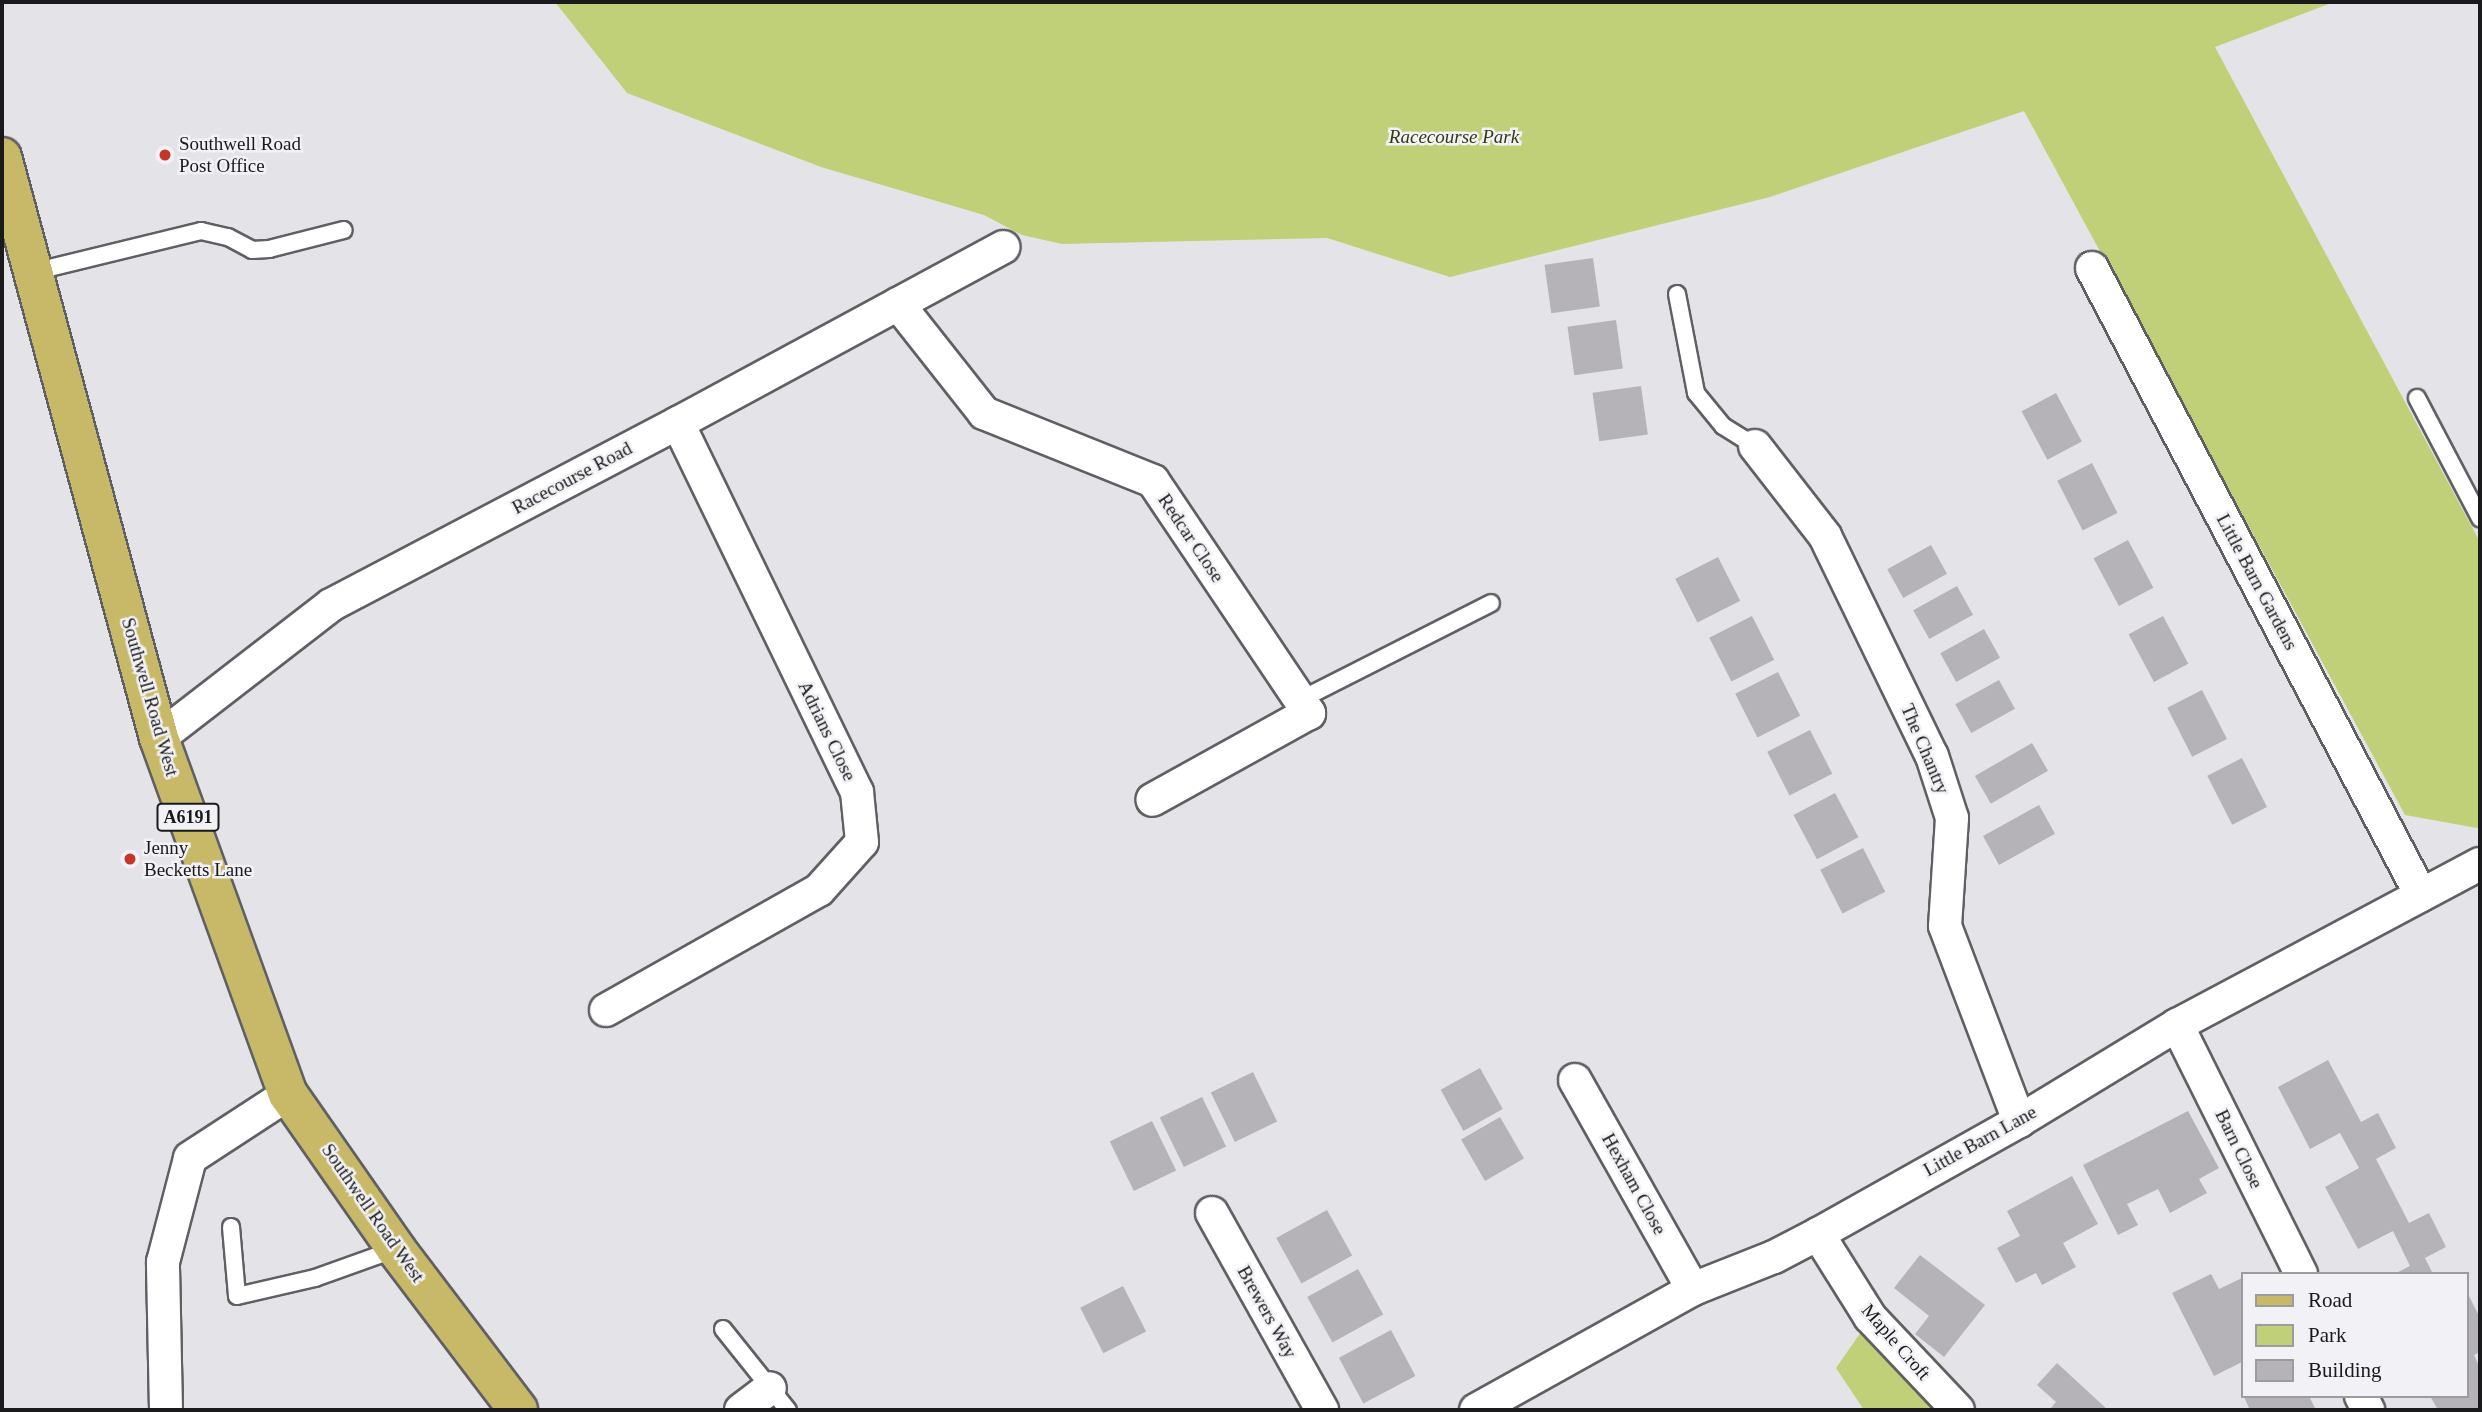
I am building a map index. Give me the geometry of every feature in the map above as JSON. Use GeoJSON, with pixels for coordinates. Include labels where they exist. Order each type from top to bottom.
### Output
{"type":"FeatureCollection","features":[{"type":"Feature","properties":{"kind":"main road","name":"Southwell Road West"},"geometry":{"type":"LineString","coordinates":[[2,157],[159,737],[289,1094],[396,1249],[518,1410]]}},
{"type":"Feature","properties":{"kind":"street","name":"Racecourse Road"},"geometry":{"type":"LineString","coordinates":[[159,737],[331,605],[678,423],[1003,247]]}},
{"type":"Feature","properties":{"kind":"street","name":"Little Barn Gardens"},"geometry":{"type":"LineString","coordinates":[[2092,268],[2421,895]]}},
{"type":"Feature","properties":{"kind":"street","name":"Redcar Close"},"geometry":{"type":"LineString","coordinates":[[898,304],[984,413],[1153,481],[1300,700]]}},
{"type":"Feature","properties":{"kind":"street","name":"Adrians Close"},"geometry":{"type":"LineString","coordinates":[[606,1010],[819,890],[862,842],[857,792],[678,423]]}},
{"type":"Feature","properties":{"kind":"street","name":"The Chantry"},"geometry":{"type":"LineString","coordinates":[[1755,446],[1825,536],[1932,756],[1952,818],[1945,926],[2019,1121]]}},
{"type":"Feature","properties":{"kind":"street"},"geometry":{"type":"LineString","coordinates":[[1152,800],[1309,713],[1300,700]]}},
{"type":"Feature","properties":{"kind":"street","name":"Little Barn Lane"},"geometry":{"type":"LineString","coordinates":[[1476,1410],[1693,1289],[1774,1257],[1818,1234],[2019,1121],[2177,1025],[2480,864]]}},
{"type":"Feature","properties":{"kind":"street","name":"Barn Close"},"geometry":{"type":"LineString","coordinates":[[2177,1025],[2300,1272]]}},
{"type":"Feature","properties":{"kind":"street","name":"Hexham Close"},"geometry":{"type":"LineString","coordinates":[[1575,1080],[1693,1289]]}},
{"type":"Feature","properties":{"kind":"street"},"geometry":{"type":"LineString","coordinates":[[166,1410],[163,1262],[190,1158],[289,1094]]}},
{"type":"Feature","properties":{"kind":"street","name":"Brewers Way"},"geometry":{"type":"LineString","coordinates":[[1212,1213],[1322,1410]]}},
{"type":"Feature","properties":{"kind":"street","name":"Maple Croft"},"geometry":{"type":"LineString","coordinates":[[1818,1234],[1870,1317],[1958,1410]]}},
{"type":"Feature","properties":{"kind":"street"},"geometry":{"type":"LineString","coordinates":[[741,1410],[779,1399]]}},
{"type":"Feature","properties":{"kind":"lane"},"geometry":{"type":"LineString","coordinates":[[33,272],[201,231],[228,237],[252,250],[268,249],[344,230]]}},
{"type":"Feature","properties":{"kind":"lane"},"geometry":{"type":"LineString","coordinates":[[1677,294],[1696,393],[1723,426],[1755,446]]}},
{"type":"Feature","properties":{"kind":"lane"},"geometry":{"type":"LineString","coordinates":[[2417,398],[2480,518]]}},
{"type":"Feature","properties":{"kind":"lane"},"geometry":{"type":"LineString","coordinates":[[1300,700],[1491,603]]}},
{"type":"Feature","properties":{"kind":"lane"},"geometry":{"type":"LineString","coordinates":[[231,1227],[237,1296],[315,1278],[396,1249]]}},
{"type":"Feature","properties":{"kind":"lane"},"geometry":{"type":"LineString","coordinates":[[723,1329],[779,1399]]}},
{"type":"Feature","properties":{"kind":"green space","name":"Racecourse Park"},"geometry":{"type":"Polygon","coordinates":[[[555,2],[2334,2],[2215,47],[2480,542],[2480,826],[2477,828],[2405,815],[2024,111],[1770,197],[1450,277],[1327,238],[1062,244],[1022,235],[984,215],[821,167],[627,93],[555,2]]]}},
{"type":"Feature","properties":{"kind":"green space"},"geometry":{"type":"Polygon","coordinates":[[[1861,1332],[1889,1355],[1943,1410],[1864,1410],[1836,1368],[1861,1332]]]}},
{"type":"Feature","properties":{"kind":"building"},"geometry":{"type":"Polygon","coordinates":[[[1593,258],[1600,307],[1551,313],[1544,265],[1593,258]]]}},
{"type":"Feature","properties":{"kind":"building"},"geometry":{"type":"Polygon","coordinates":[[[1616,320],[1623,369],[1574,375],[1567,327],[1616,320]]]}},
{"type":"Feature","properties":{"kind":"building"},"geometry":{"type":"Polygon","coordinates":[[[1641,386],[1648,435],[1599,441],[1592,393],[1641,386]]]}},
{"type":"Feature","properties":{"kind":"building"},"geometry":{"type":"Polygon","coordinates":[[[2056,393],[2082,442],[2047,460],[2022,411],[2056,393]]]}},
{"type":"Feature","properties":{"kind":"building"},"geometry":{"type":"Polygon","coordinates":[[[2092,463],[2117,513],[2083,531],[2057,481],[2092,463]]]}},
{"type":"Feature","properties":{"kind":"building"},"geometry":{"type":"Polygon","coordinates":[[[2128,540],[2153,588],[2119,606],[2094,558],[2128,540]]]}},
{"type":"Feature","properties":{"kind":"building"},"geometry":{"type":"Polygon","coordinates":[[[1931,545],[1947,574],[1903,598],[1887,569],[1931,545]]]}},
{"type":"Feature","properties":{"kind":"building"},"geometry":{"type":"Polygon","coordinates":[[[1718,557],[1740,601],[1697,622],[1675,579],[1718,557]]]}},
{"type":"Feature","properties":{"kind":"building"},"geometry":{"type":"Polygon","coordinates":[[[1957,586],[1973,615],[1929,639],[1913,610],[1957,586]]]}},
{"type":"Feature","properties":{"kind":"building"},"geometry":{"type":"Polygon","coordinates":[[[1752,616],[1774,660],[1731,681],[1709,638],[1752,616]]]}},
{"type":"Feature","properties":{"kind":"building"},"geometry":{"type":"Polygon","coordinates":[[[2163,616],[2188,664],[2154,682],[2129,634],[2163,616]]]}},
{"type":"Feature","properties":{"kind":"building"},"geometry":{"type":"Polygon","coordinates":[[[1984,629],[2000,658],[1956,682],[1940,653],[1984,629]]]}},
{"type":"Feature","properties":{"kind":"building"},"geometry":{"type":"Polygon","coordinates":[[[1778,672],[1800,716],[1757,737],[1735,694],[1778,672]]]}},
{"type":"Feature","properties":{"kind":"building"},"geometry":{"type":"Polygon","coordinates":[[[1999,680],[2015,709],[1971,733],[1955,704],[1999,680]]]}},
{"type":"Feature","properties":{"kind":"building"},"geometry":{"type":"Polygon","coordinates":[[[2202,690],[2227,739],[2192,757],[2167,708],[2202,690]]]}},
{"type":"Feature","properties":{"kind":"building"},"geometry":{"type":"Polygon","coordinates":[[[1810,730],[1832,774],[1789,795],[1767,752],[1810,730]]]}},
{"type":"Feature","properties":{"kind":"building"},"geometry":{"type":"Polygon","coordinates":[[[2032,743],[2048,771],[1991,804],[1975,776],[2032,743]]]}},
{"type":"Feature","properties":{"kind":"building"},"geometry":{"type":"Polygon","coordinates":[[[2242,758],[2267,807],[2232,825],[2207,776],[2242,758]]]}},
{"type":"Feature","properties":{"kind":"building"},"geometry":{"type":"Polygon","coordinates":[[[1835,793],[1858,837],[1817,859],[1794,815],[1835,793]]]}},
{"type":"Feature","properties":{"kind":"building"},"geometry":{"type":"Polygon","coordinates":[[[2039,805],[2055,834],[1999,865],[1983,836],[2039,805]]]}},
{"type":"Feature","properties":{"kind":"building"},"geometry":{"type":"Polygon","coordinates":[[[1863,848],[1885,892],[1842,913],[1820,870],[1863,848]]]}},
{"type":"Feature","properties":{"kind":"building"},"geometry":{"type":"Polygon","coordinates":[[[2328,1060],[2361,1122],[2378,1113],[2396,1148],[2376,1159],[2409,1223],[2429,1213],[2446,1247],[2425,1258],[2432,1272],[2398,1272],[2410,1266],[2393,1231],[2358,1249],[2325,1187],[2359,1168],[2340,1133],[2310,1149],[2278,1087],[2328,1060]]]}},
{"type":"Feature","properties":{"kind":"building"},"geometry":{"type":"Polygon","coordinates":[[[1480,1068],[1503,1109],[1463,1131],[1441,1090],[1480,1068]]]}},
{"type":"Feature","properties":{"kind":"building"},"geometry":{"type":"Polygon","coordinates":[[[1253,1072],[1277,1121],[1235,1142],[1211,1093],[1253,1072]]]}},
{"type":"Feature","properties":{"kind":"building"},"geometry":{"type":"Polygon","coordinates":[[[1202,1097],[1226,1146],[1184,1167],[1160,1118],[1202,1097]]]}},
{"type":"Feature","properties":{"kind":"building"},"geometry":{"type":"Polygon","coordinates":[[[2188,1111],[2219,1168],[2199,1179],[2207,1193],[2170,1213],[2158,1189],[2127,1204],[2138,1225],[2118,1235],[2083,1165],[2188,1111]]]}},
{"type":"Feature","properties":{"kind":"building"},"geometry":{"type":"Polygon","coordinates":[[[1500,1117],[1524,1159],[1485,1181],[1461,1140],[1500,1117]]]}},
{"type":"Feature","properties":{"kind":"building"},"geometry":{"type":"Polygon","coordinates":[[[1152,1121],[1176,1170],[1134,1191],[1110,1142],[1152,1121]]]}},
{"type":"Feature","properties":{"kind":"building"},"geometry":{"type":"Polygon","coordinates":[[[2072,1176],[2098,1224],[2063,1243],[2076,1267],[2042,1285],[2036,1273],[2016,1283],[1997,1248],[2020,1236],[2007,1211],[2072,1176]]]}},
{"type":"Feature","properties":{"kind":"building"},"geometry":{"type":"Polygon","coordinates":[[[1327,1210],[1352,1255],[1301,1284],[1276,1238],[1327,1210]]]}},
{"type":"Feature","properties":{"kind":"building"},"geometry":{"type":"Polygon","coordinates":[[[1920,1255],[1985,1305],[1944,1357],[1915,1334],[1929,1316],[1894,1288],[1920,1255]]]}},
{"type":"Feature","properties":{"kind":"building"},"geometry":{"type":"Polygon","coordinates":[[[1358,1269],[1383,1314],[1332,1343],[1307,1297],[1358,1269]]]}},
{"type":"Feature","properties":{"kind":"building"},"geometry":{"type":"Polygon","coordinates":[[[2211,1274],[2219,1289],[2240,1279],[2240,1363],[2214,1376],[2172,1293],[2211,1274]]]}},
{"type":"Feature","properties":{"kind":"building"},"geometry":{"type":"Polygon","coordinates":[[[1123,1286],[1146,1331],[1103,1353],[1080,1308],[1123,1286]]]}},
{"type":"Feature","properties":{"kind":"building"},"geometry":{"type":"Polygon","coordinates":[[[2468,1294],[2480,1318],[2480,1352],[2474,1355],[2480,1368],[2480,1410],[2438,1410],[2431,1398],[2468,1398],[2468,1294]]]}},
{"type":"Feature","properties":{"kind":"building"},"geometry":{"type":"Polygon","coordinates":[[[1391,1330],[1415,1376],[1363,1404],[1339,1358],[1391,1330]]]}},
{"type":"Feature","properties":{"kind":"building"},"geometry":{"type":"Polygon","coordinates":[[[2057,1363],[2108,1410],[2049,1410],[2056,1402],[2037,1385],[2057,1363]]]}},
{"type":"Feature","properties":{"kind":"building"},"geometry":{"type":"Polygon","coordinates":[[[2244,1398],[2310,1398],[2316,1410],[2250,1410],[2244,1398]]]}},
{"type":"Feature","properties":{"kind":"place","name":"Southwell Road Post Office"},"geometry":{"type":"Point","coordinates":[165,155]}},
{"type":"Feature","properties":{"kind":"place","name":"Jenny Becketts Lane"},"geometry":{"type":"Point","coordinates":[130,859]}}]}
